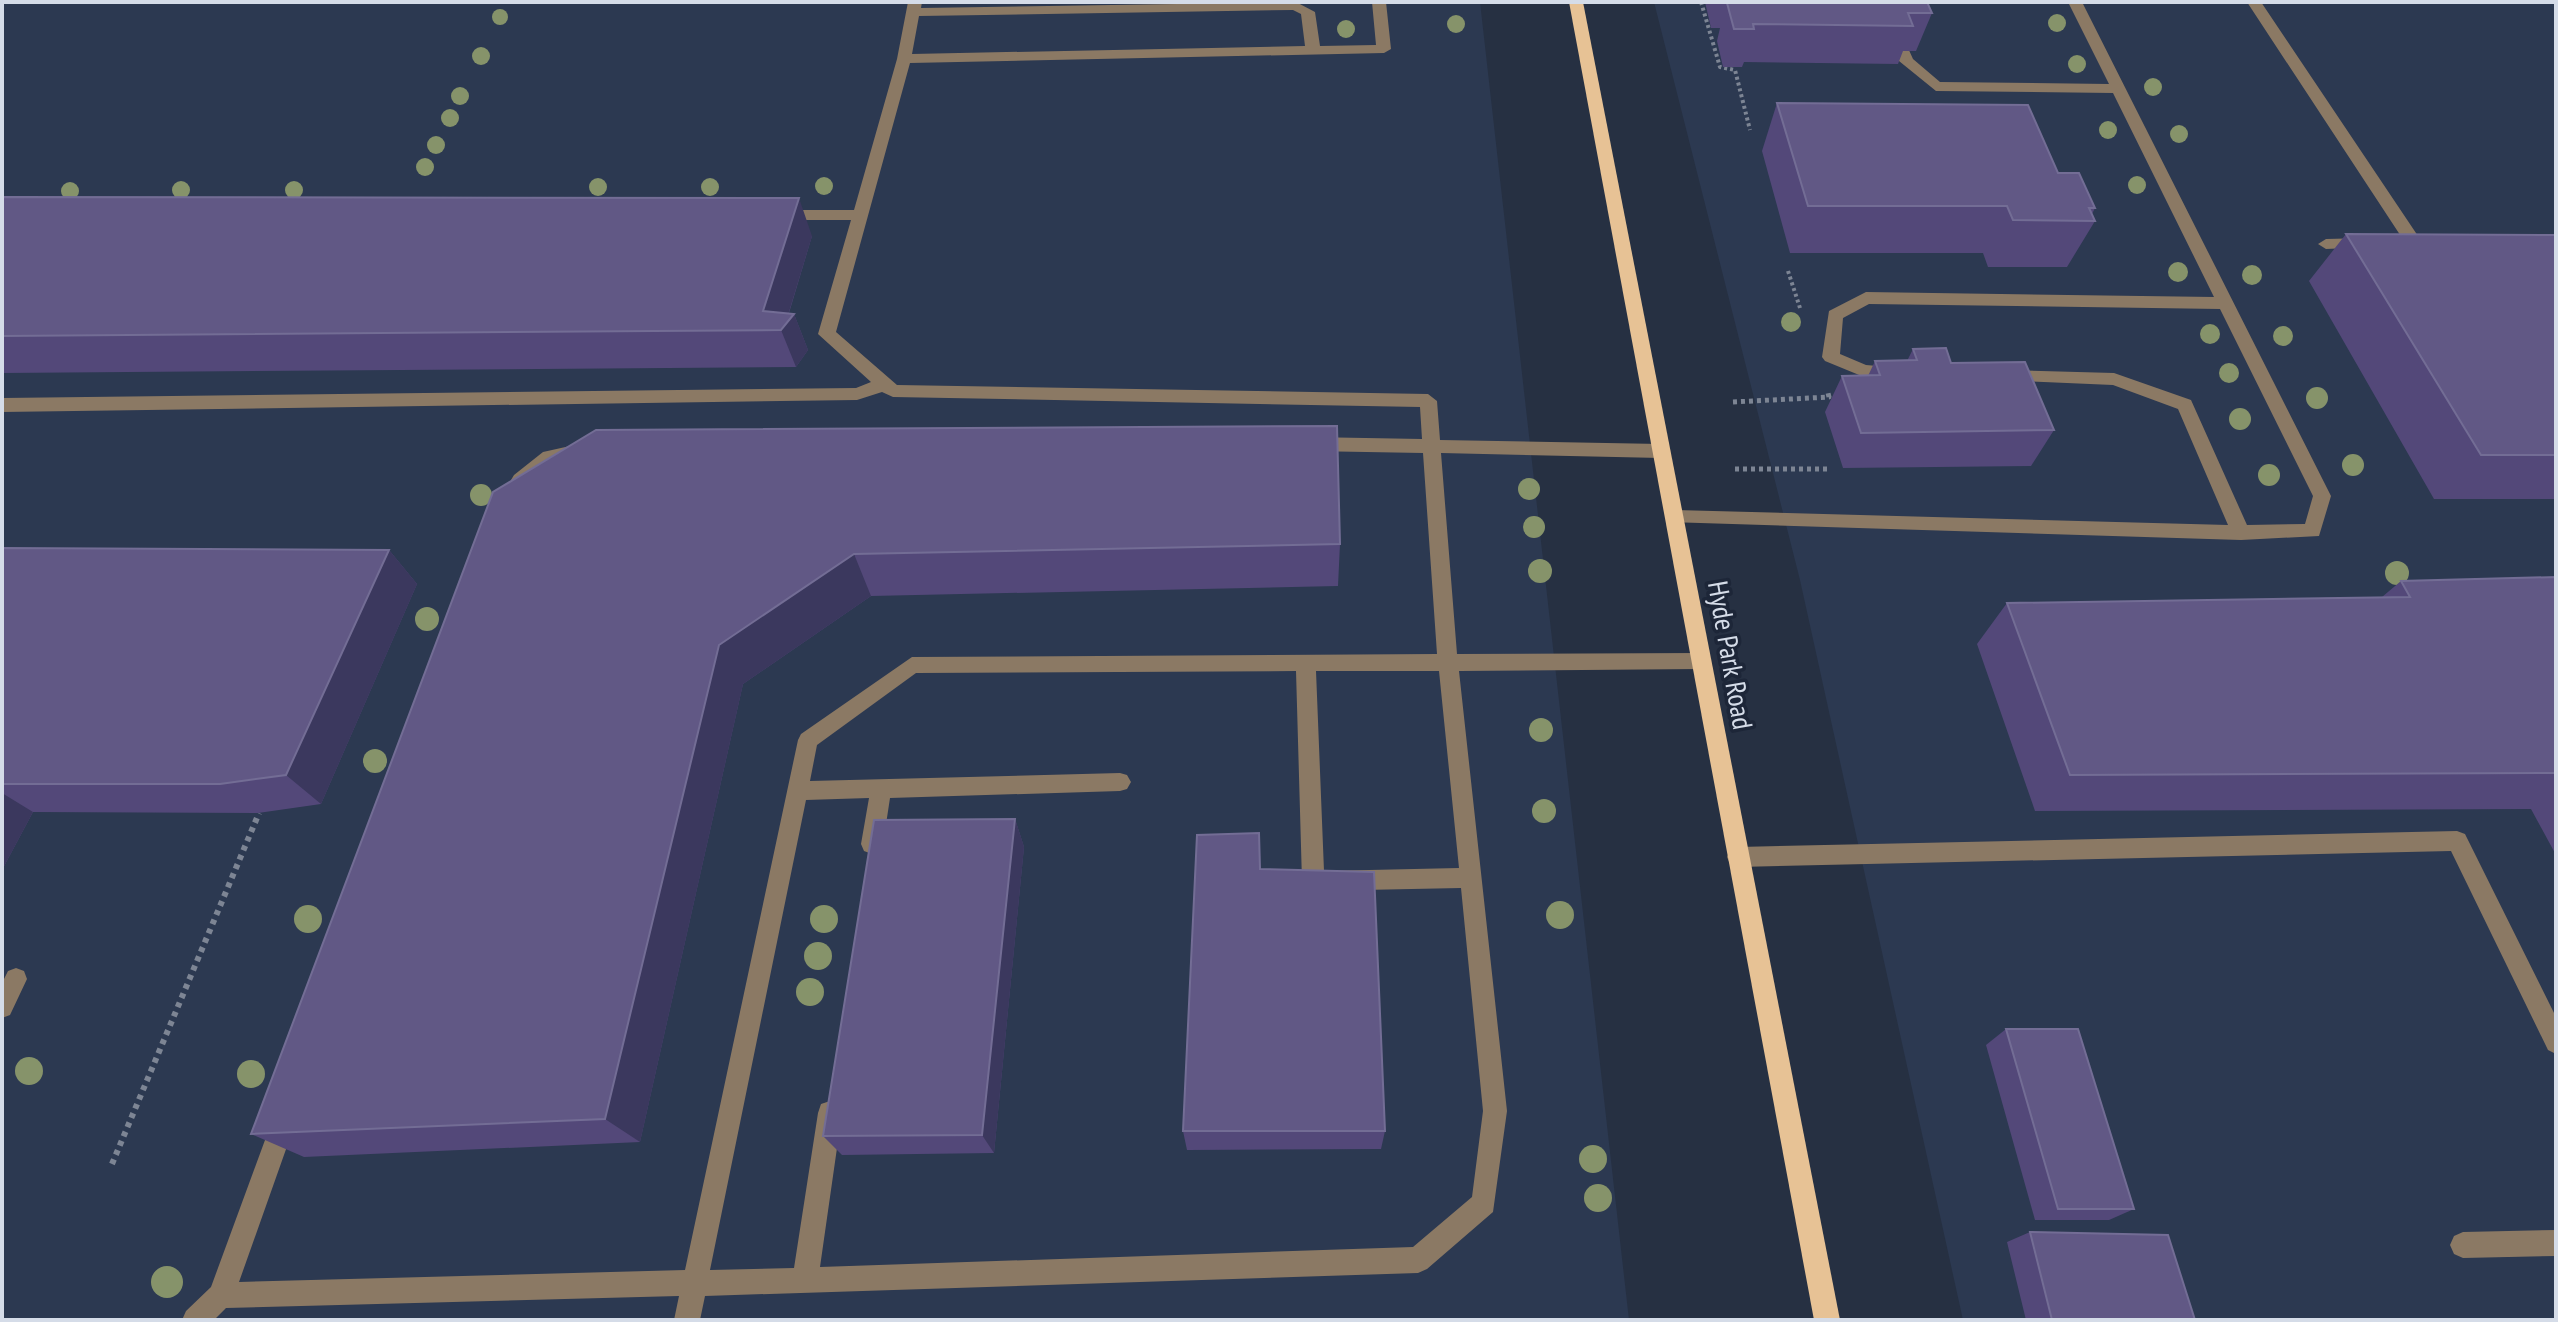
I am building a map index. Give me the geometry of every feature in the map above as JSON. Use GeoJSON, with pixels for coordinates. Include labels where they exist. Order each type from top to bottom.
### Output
{"type":"FeatureCollection","features":[{"type":"Feature","properties":{"kind":"main road","name":"Hyde Park Road"},"geometry":{"type":"LineString","coordinates":[[1576,2],[1827,1320]]}},
{"type":"Feature","properties":{"kind":"lane"},"geometry":{"type":"LineString","coordinates":[[904,59],[1384,49],[1379,2]]}},
{"type":"Feature","properties":{"kind":"lane"},"geometry":{"type":"LineString","coordinates":[[1675,517],[2241,533],[2312,531],[2322,496],[2075,2]]}},
{"type":"Feature","properties":{"kind":"lane"},"geometry":{"type":"LineString","coordinates":[[2254,2],[2407,243],[2326,244]]}},
{"type":"Feature","properties":{"kind":"lane"},"geometry":{"type":"LineString","coordinates":[[221,1295],[1418,1260],[1484,1203],[1495,1111],[1448,662],[1428,401],[893,391],[827,334],[904,59],[915,7],[1295,6],[1308,12],[1313,50]]}},
{"type":"Feature","properties":{"kind":"lane"},"geometry":{"type":"LineString","coordinates":[[1903,51],[1906,61],[1936,86],[2119,89]]}},
{"type":"Feature","properties":{"kind":"lane"},"geometry":{"type":"LineString","coordinates":[[767,215],[860,215]]}},
{"type":"Feature","properties":{"kind":"lane"},"geometry":{"type":"LineString","coordinates":[[1911,373],[1864,371],[1831,357],[1835,315],[1866,298],[2225,303]]}},
{"type":"Feature","properties":{"kind":"lane"},"geometry":{"type":"LineString","coordinates":[[1989,375],[2114,379],[2185,405],[2241,533]]}},
{"type":"Feature","properties":{"kind":"lane"},"geometry":{"type":"LineString","coordinates":[[2,405],[857,394],[885,384]]}},
{"type":"Feature","properties":{"kind":"lane"},"geometry":{"type":"LineString","coordinates":[[1286,444],[1661,451]]}},
{"type":"Feature","properties":{"kind":"lane"},"geometry":{"type":"LineString","coordinates":[[510,499],[515,484],[549,457],[606,446]]}},
{"type":"Feature","properties":{"kind":"lane"},"geometry":{"type":"LineString","coordinates":[[687,1320],[808,740],[912,665],[1701,661]]}},
{"type":"Feature","properties":{"kind":"lane"},"geometry":{"type":"LineString","coordinates":[[1306,663],[1313,881],[1470,878]]}},
{"type":"Feature","properties":{"kind":"lane"},"geometry":{"type":"LineString","coordinates":[[799,791],[1120,782]]}},
{"type":"Feature","properties":{"kind":"lane"},"geometry":{"type":"LineString","coordinates":[[868,868],[881,789]]}},
{"type":"Feature","properties":{"kind":"lane"},"geometry":{"type":"LineString","coordinates":[[1738,857],[2457,841],[2556,1042]]}},
{"type":"Feature","properties":{"kind":"lane"},"geometry":{"type":"LineString","coordinates":[[2,1007],[16,979]]}},
{"type":"Feature","properties":{"kind":"lane"},"geometry":{"type":"LineString","coordinates":[[805,1279],[834,1089]]}},
{"type":"Feature","properties":{"kind":"lane"},"geometry":{"type":"LineString","coordinates":[[195,1320],[221,1295],[292,1100]]}},
{"type":"Feature","properties":{"kind":"lane"},"geometry":{"type":"LineString","coordinates":[[2463,1245],[2556,1243]]}},
{"type":"Feature","properties":{"kind":"path"},"geometry":{"type":"LineString","coordinates":[[1701,2],[1720,67],[1735,70],[1750,130]]}},
{"type":"Feature","properties":{"kind":"path"},"geometry":{"type":"LineString","coordinates":[[1735,469],[1831,469]]}},
{"type":"Feature","properties":{"kind":"path"},"geometry":{"type":"LineString","coordinates":[[112,1164],[259,813]]}},
{"type":"Feature","properties":{"kind":"shaded area"},"geometry":{"type":"Polygon","coordinates":[[[2,2],[1480,2],[1629,1320],[2,1320],[2,2]]]}},
{"type":"Feature","properties":{"kind":"shaded area"},"geometry":{"type":"Polygon","coordinates":[[[1654,2],[2556,2],[2556,1320],[1963,1320],[1800,580],[1654,2]]]}},
{"type":"Feature","properties":{"kind":"building"},"geometry":{"type":"Polygon","coordinates":[[[1927,2],[1932,13],[1908,13],[1913,26],[1753,24],[1754,29],[1734,29],[1727,3],[1927,2]]]}},
{"type":"Feature","properties":{"kind":"building"},"geometry":{"type":"Polygon","coordinates":[[[1777,103],[2028,105],[2058,173],[2079,173],[2095,208],[2089,208],[2095,221],[2013,220],[2007,206],[1808,206],[1777,103]]]}},
{"type":"Feature","properties":{"kind":"building"},"geometry":{"type":"Polygon","coordinates":[[[2,197],[799,198],[763,311],[794,314],[781,330],[2,336],[2,197]]]}},
{"type":"Feature","properties":{"kind":"building"},"geometry":{"type":"Polygon","coordinates":[[[2346,234],[2556,235],[2556,455],[2481,455],[2346,234]]]}},
{"type":"Feature","properties":{"kind":"building"},"geometry":{"type":"Polygon","coordinates":[[[1946,348],[1951,363],[2025,362],[2054,430],[1861,433],[1842,376],[1880,375],[1875,361],[1917,360],[1913,349],[1946,348]]]}},
{"type":"Feature","properties":{"kind":"building"},"geometry":{"type":"Polygon","coordinates":[[[1337,426],[1340,544],[854,554],[719,645],[605,1119],[251,1134],[493,492],[596,430],[1337,426]]]}},
{"type":"Feature","properties":{"kind":"building"},"geometry":{"type":"Polygon","coordinates":[[[2,548],[389,550],[286,775],[220,784],[2,784],[2,548]]]}},
{"type":"Feature","properties":{"kind":"building"},"geometry":{"type":"Polygon","coordinates":[[[2556,577],[2556,773],[2070,775],[2007,603],[2410,597],[2401,581],[2556,577]]]}},
{"type":"Feature","properties":{"kind":"building"},"geometry":{"type":"Polygon","coordinates":[[[1015,819],[982,1135],[823,1136],[874,820],[1015,819]]]}},
{"type":"Feature","properties":{"kind":"building"},"geometry":{"type":"Polygon","coordinates":[[[1259,833],[1260,869],[1374,872],[1385,1131],[1183,1131],[1197,835],[1259,833]]]}},
{"type":"Feature","properties":{"kind":"building"},"geometry":{"type":"Polygon","coordinates":[[[2006,1029],[2078,1029],[2134,1209],[2058,1209],[2006,1029]]]}},
{"type":"Feature","properties":{"kind":"building"},"geometry":{"type":"Polygon","coordinates":[[[2030,1232],[2168,1235],[2195,1320],[2052,1320],[2030,1232]]]}}]}
